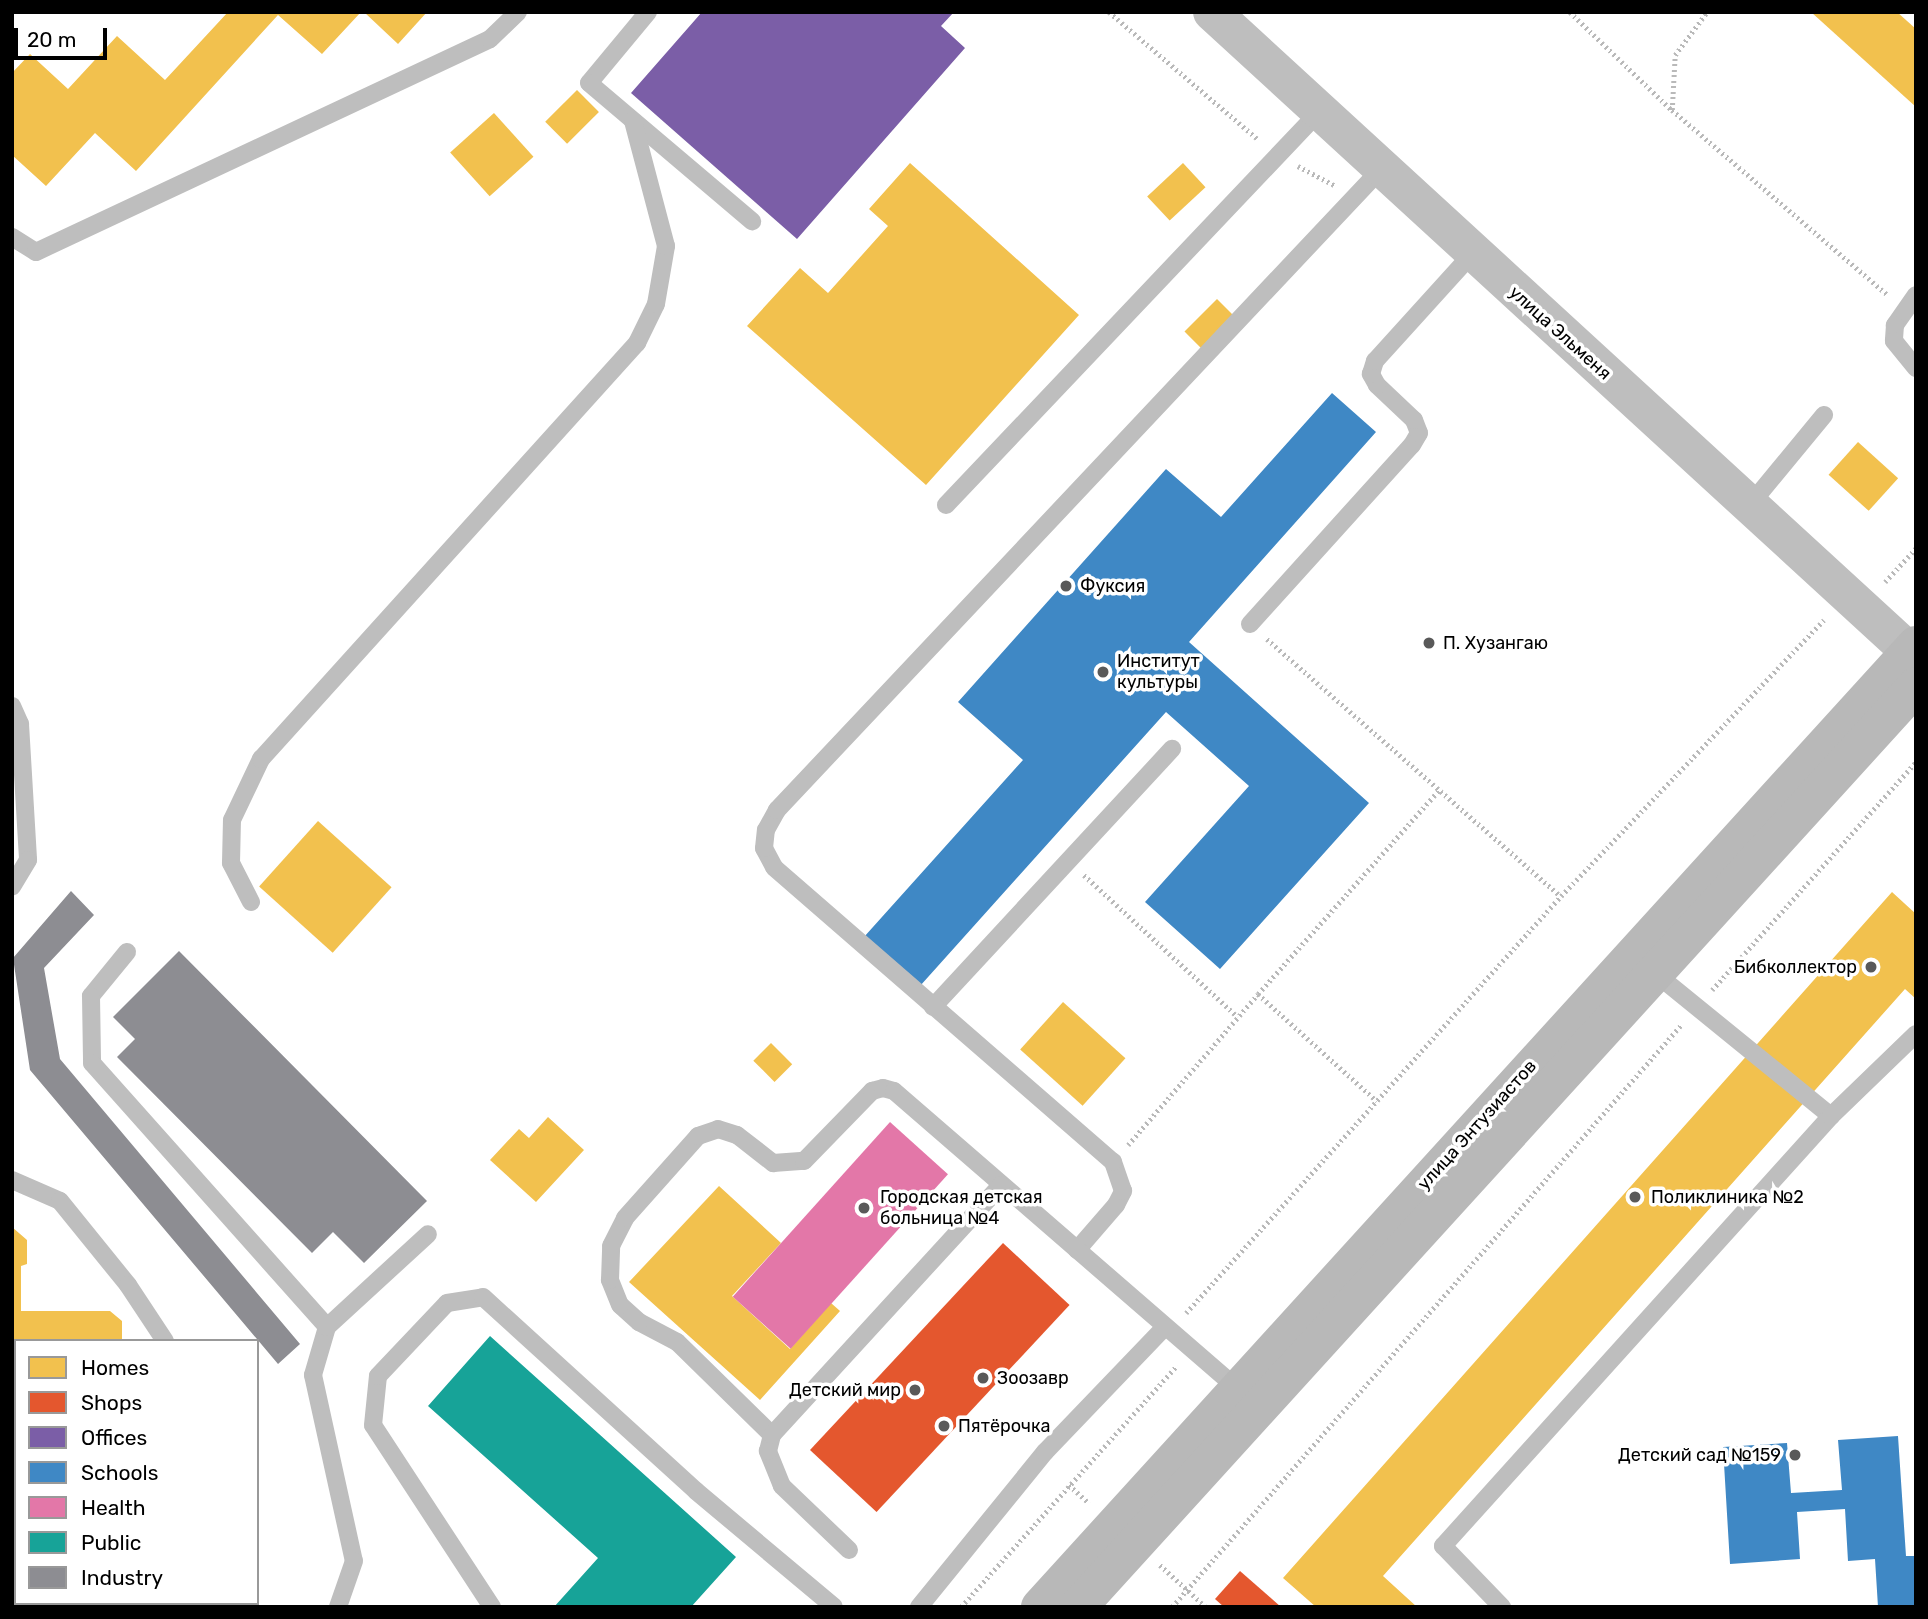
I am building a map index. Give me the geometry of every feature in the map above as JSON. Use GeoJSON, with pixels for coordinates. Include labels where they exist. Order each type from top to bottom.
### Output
{"type":"FeatureCollection","features":[{"type":"Feature","properties":{"kind":"main road","name":"улица Энтузиастов"},"geometry":{"type":"LineString","coordinates":[[1071,1600],[1248,1398],[1644,964],[1914,661]]}},
{"type":"Feature","properties":{"kind":"street","name":"улица Эльменя"},"geometry":{"type":"LineString","coordinates":[[1212,12],[1319,112],[1369,183],[1472,254],[1749,506],[1914,661]]}},
{"type":"Feature","properties":{"kind":"lane"},"geometry":{"type":"LineString","coordinates":[[12,237],[36,252],[490,39],[518,12]]}},
{"type":"Feature","properties":{"kind":"lane"},"geometry":{"type":"LineString","coordinates":[[648,12],[589,83],[752,221]]}},
{"type":"Feature","properties":{"kind":"lane"},"geometry":{"type":"LineString","coordinates":[[946,505],[1319,112]]}},
{"type":"Feature","properties":{"kind":"lane"},"geometry":{"type":"LineString","coordinates":[[251,902],[231,863],[232,820],[261,759],[637,343],[651,313],[666,246],[633,121]]}},
{"type":"Feature","properties":{"kind":"lane"},"geometry":{"type":"LineString","coordinates":[[1077,1250],[1116,1205],[1123,1191],[1113,1163],[774,867],[764,848],[766,830],[777,810],[1369,183]]}},
{"type":"Feature","properties":{"kind":"lane"},"geometry":{"type":"LineString","coordinates":[[1250,624],[1412,445],[1419,433],[1414,420],[1377,385],[1371,374],[1374,361],[1472,254]]}},
{"type":"Feature","properties":{"kind":"lane"},"geometry":{"type":"LineString","coordinates":[[1910,302],[1895,325],[1894,341],[1916,368]]}},
{"type":"Feature","properties":{"kind":"lane"},"geometry":{"type":"LineString","coordinates":[[1749,506],[1824,415]]}},
{"type":"Feature","properties":{"kind":"lane"},"geometry":{"type":"LineString","coordinates":[[12,706],[20,724],[28,860],[12,887]]}},
{"type":"Feature","properties":{"kind":"lane"},"geometry":{"type":"LineString","coordinates":[[933,1007],[1172,748]]}},
{"type":"Feature","properties":{"kind":"lane"},"geometry":{"type":"LineString","coordinates":[[128,952],[92,996],[92,1063],[327,1327]]}},
{"type":"Feature","properties":{"kind":"lane"},"geometry":{"type":"LineString","coordinates":[[1644,964],[1832,1116]]}},
{"type":"Feature","properties":{"kind":"lane"},"geometry":{"type":"LineString","coordinates":[[1502,1607],[1443,1546],[1832,1116],[1916,1034]]}},
{"type":"Feature","properties":{"kind":"lane"},"geometry":{"type":"LineString","coordinates":[[772,1435],[677,1342],[639,1322],[620,1305],[610,1280],[611,1246],[625,1218],[698,1136],[718,1129],[737,1135],[773,1163],[804,1161],[872,1091],[883,1088],[894,1091],[1248,1398]]}},
{"type":"Feature","properties":{"kind":"lane"},"geometry":{"type":"LineString","coordinates":[[12,1180],[60,1200],[134,1292],[164,1339]]}},
{"type":"Feature","properties":{"kind":"lane"},"geometry":{"type":"LineString","coordinates":[[849,1550],[782,1486],[768,1451],[772,1435],[1001,1185]]}},
{"type":"Feature","properties":{"kind":"lane"},"geometry":{"type":"LineString","coordinates":[[338,1607],[354,1561],[313,1375],[327,1327],[428,1234]]}},
{"type":"Feature","properties":{"kind":"lane"},"geometry":{"type":"LineString","coordinates":[[492,1607],[373,1425],[378,1376],[447,1303],[483,1297],[696,1491],[834,1607]]}},
{"type":"Feature","properties":{"kind":"lane"},"geometry":{"type":"LineString","coordinates":[[919,1607],[1045,1452],[1165,1327]]}},
{"type":"Feature","properties":{"kind":"path"},"geometry":{"type":"LineString","coordinates":[[1109,12],[1279,157],[1369,183]]}},
{"type":"Feature","properties":{"kind":"path"},"geometry":{"type":"LineString","coordinates":[[1570,12],[1672,110],[1910,302]]}},
{"type":"Feature","properties":{"kind":"path"},"geometry":{"type":"LineString","coordinates":[[1672,110],[1675,55],[1707,12]]}},
{"type":"Feature","properties":{"kind":"path"},"geometry":{"type":"LineString","coordinates":[[1873,587],[1882,585],[1916,548]]}},
{"type":"Feature","properties":{"kind":"path"},"geometry":{"type":"LineString","coordinates":[[1165,1327],[1195,1307],[1561,897],[1814,626],[1830,616],[1820,607]]}},
{"type":"Feature","properties":{"kind":"path"},"geometry":{"type":"LineString","coordinates":[[1250,624],[1561,897]]}},
{"type":"Feature","properties":{"kind":"path"},"geometry":{"type":"LineString","coordinates":[[1172,1607],[1697,1007],[1916,762]]}},
{"type":"Feature","properties":{"kind":"path"},"geometry":{"type":"LineString","coordinates":[[1113,1163],[1439,790]]}},
{"type":"Feature","properties":{"kind":"path"},"geometry":{"type":"LineString","coordinates":[[1068,861],[1238,1017]]}},
{"type":"Feature","properties":{"kind":"path"},"geometry":{"type":"LineString","coordinates":[[1258,994],[1377,1101]]}},
{"type":"Feature","properties":{"kind":"path"},"geometry":{"type":"LineString","coordinates":[[961,1607],[1191,1349]]}},
{"type":"Feature","properties":{"kind":"path"},"geometry":{"type":"LineString","coordinates":[[1069,1485],[1094,1507]]}},
{"type":"Feature","properties":{"kind":"path"},"geometry":{"type":"LineString","coordinates":[[1157,1562],[1206,1607]]}},
{"type":"Feature","properties":{"kind":"shaded area"},"geometry":{"type":"Polygon","coordinates":[[[12,1482],[14,1482],[14,1597],[12,1482]]]}},
{"type":"Feature","properties":{"kind":"building: Homes"},"geometry":{"type":"Polygon","coordinates":[[[228,12],[361,12],[322,54],[278,15],[136,171],[95,133],[46,186],[12,155],[12,73],[30,54],[68,89],[117,36],[165,80],[228,12]]]}},
{"type":"Feature","properties":{"kind":"building: Homes"},"geometry":{"type":"Polygon","coordinates":[[[364,12],[427,12],[398,44],[364,12]]]}},
{"type":"Feature","properties":{"kind":"building: Homes"},"geometry":{"type":"Polygon","coordinates":[[[1811,12],[1897,12],[1916,29],[1916,107],[1811,12]]]}},
{"type":"Feature","properties":{"kind":"building: Homes"},"geometry":{"type":"Polygon","coordinates":[[[577,90],[599,112],[567,144],[545,122],[577,90]]]}},
{"type":"Feature","properties":{"kind":"building: Homes"},"geometry":{"type":"Polygon","coordinates":[[[494,113],[533,157],[490,196],[450,152],[494,113]]]}},
{"type":"Feature","properties":{"kind":"building: Homes"},"geometry":{"type":"Polygon","coordinates":[[[910,163],[1079,315],[926,485],[747,326],[800,268],[828,293],[888,226],[869,209],[910,163]]]}},
{"type":"Feature","properties":{"kind":"building: Homes"},"geometry":{"type":"Polygon","coordinates":[[[1183,163],[1206,187],[1170,221],[1147,196],[1183,163]]]}},
{"type":"Feature","properties":{"kind":"building: Homes"},"geometry":{"type":"Polygon","coordinates":[[[1217,299],[1238,320],[1206,353],[1184,332],[1217,299]]]}},
{"type":"Feature","properties":{"kind":"building: Homes"},"geometry":{"type":"Polygon","coordinates":[[[1858,442],[1898,478],[1869,511],[1829,475],[1858,442]]]}},
{"type":"Feature","properties":{"kind":"building: Homes"},"geometry":{"type":"Polygon","coordinates":[[[318,821],[392,887],[333,953],[259,886],[318,821]]]}},
{"type":"Feature","properties":{"kind":"building: Homes"},"geometry":{"type":"Polygon","coordinates":[[[1892,892],[1916,914],[1916,999],[1905,989],[1383,1576],[1417,1607],[1316,1607],[1283,1578],[1892,892]]]}},
{"type":"Feature","properties":{"kind":"building: Homes"},"geometry":{"type":"Polygon","coordinates":[[[1063,1002],[1125,1058],[1083,1106],[1020,1050],[1063,1002]]]}},
{"type":"Feature","properties":{"kind":"building: Homes"},"geometry":{"type":"Polygon","coordinates":[[[771,1043],[792,1064],[775,1082],[753,1061],[771,1043]]]}},
{"type":"Feature","properties":{"kind":"building: Homes"},"geometry":{"type":"Polygon","coordinates":[[[548,1117],[584,1150],[536,1202],[490,1160],[519,1129],[529,1138],[548,1117]]]}},
{"type":"Feature","properties":{"kind":"building: Homes"},"geometry":{"type":"Polygon","coordinates":[[[719,1186],[781,1243],[732,1296],[790,1349],[831,1303],[840,1311],[760,1400],[629,1282],[719,1186]]]}},
{"type":"Feature","properties":{"kind":"building: Homes"},"geometry":{"type":"Polygon","coordinates":[[[12,1227],[27,1240],[27,1264],[21,1266],[21,1311],[110,1311],[122,1321],[122,1339],[13,1341],[12,1227]]]}},
{"type":"Feature","properties":{"kind":"building: Shops"},"geometry":{"type":"Polygon","coordinates":[[[1003,1243],[1070,1305],[877,1512],[810,1450],[1003,1243]]]}},
{"type":"Feature","properties":{"kind":"building: Shops"},"geometry":{"type":"Polygon","coordinates":[[[1240,1571],[1281,1607],[1224,1607],[1215,1599],[1240,1571]]]}},
{"type":"Feature","properties":{"kind":"building: Offices"},"geometry":{"type":"Polygon","coordinates":[[[702,12],[954,12],[941,26],[965,48],[797,239],[631,93],[702,12]]]}},
{"type":"Feature","properties":{"kind":"building: Schools","name":"Институт культуры"},"geometry":{"type":"Polygon","coordinates":[[[1332,393],[1376,432],[1189,642],[1369,803],[1220,969],[1145,902],[1249,786],[1166,712],[920,986],[864,937],[1023,760],[958,702],[1166,469],[1221,517],[1332,393]]]}},
{"type":"Feature","properties":{"kind":"building: Schools"},"geometry":{"type":"Polygon","coordinates":[[[1898,1436],[1906,1556],[1916,1556],[1916,1607],[1878,1607],[1875,1559],[1848,1561],[1845,1509],[1797,1512],[1800,1559],[1730,1564],[1723,1447],[1787,1443],[1791,1493],[1842,1490],[1838,1440],[1898,1436]]]}},
{"type":"Feature","properties":{"kind":"building: Health","name":"Городская детская больница №4"},"geometry":{"type":"Polygon","coordinates":[[[890,1122],[948,1174],[791,1349],[733,1297],[890,1122]]]}},
{"type":"Feature","properties":{"kind":"building: Public"},"geometry":{"type":"Polygon","coordinates":[[[490,1336],[736,1557],[691,1607],[554,1607],[598,1558],[428,1406],[490,1336]]]}},
{"type":"Feature","properties":{"kind":"building: Industry"},"geometry":{"type":"Polygon","coordinates":[[[71,891],[94,915],[44,968],[60,1059],[300,1344],[278,1364],[30,1070],[13,958],[71,891]]]}},
{"type":"Feature","properties":{"kind":"building: Industry"},"geometry":{"type":"Polygon","coordinates":[[[179,951],[427,1201],[364,1263],[333,1232],[312,1253],[117,1057],[135,1039],[113,1017],[179,951]]]}},
{"type":"Feature","properties":{"kind":"place","name":"Фуксия"},"geometry":{"type":"Point","coordinates":[1066,586]}},
{"type":"Feature","properties":{"kind":"place","name":"П. Хузангаю"},"geometry":{"type":"Point","coordinates":[1429,643]}},
{"type":"Feature","properties":{"kind":"place","name":"Институт культуры"},"geometry":{"type":"Point","coordinates":[1103,672]}},
{"type":"Feature","properties":{"kind":"place","name":"Бибколлектор"},"geometry":{"type":"Point","coordinates":[1871,967]}},
{"type":"Feature","properties":{"kind":"place","name":"Поликлиника №2"},"geometry":{"type":"Point","coordinates":[1635,1197]}},
{"type":"Feature","properties":{"kind":"place","name":"Городская детская больница №4"},"geometry":{"type":"Point","coordinates":[864,1208]}},
{"type":"Feature","properties":{"kind":"place","name":"Зоозавр"},"geometry":{"type":"Point","coordinates":[983,1378]}},
{"type":"Feature","properties":{"kind":"place","name":"Детский мир"},"geometry":{"type":"Point","coordinates":[915,1390]}},
{"type":"Feature","properties":{"kind":"place","name":"Пятёрочка"},"geometry":{"type":"Point","coordinates":[944,1426]}},
{"type":"Feature","properties":{"kind":"place","name":"Детский сад №159"},"geometry":{"type":"Point","coordinates":[1795,1455]}}]}
